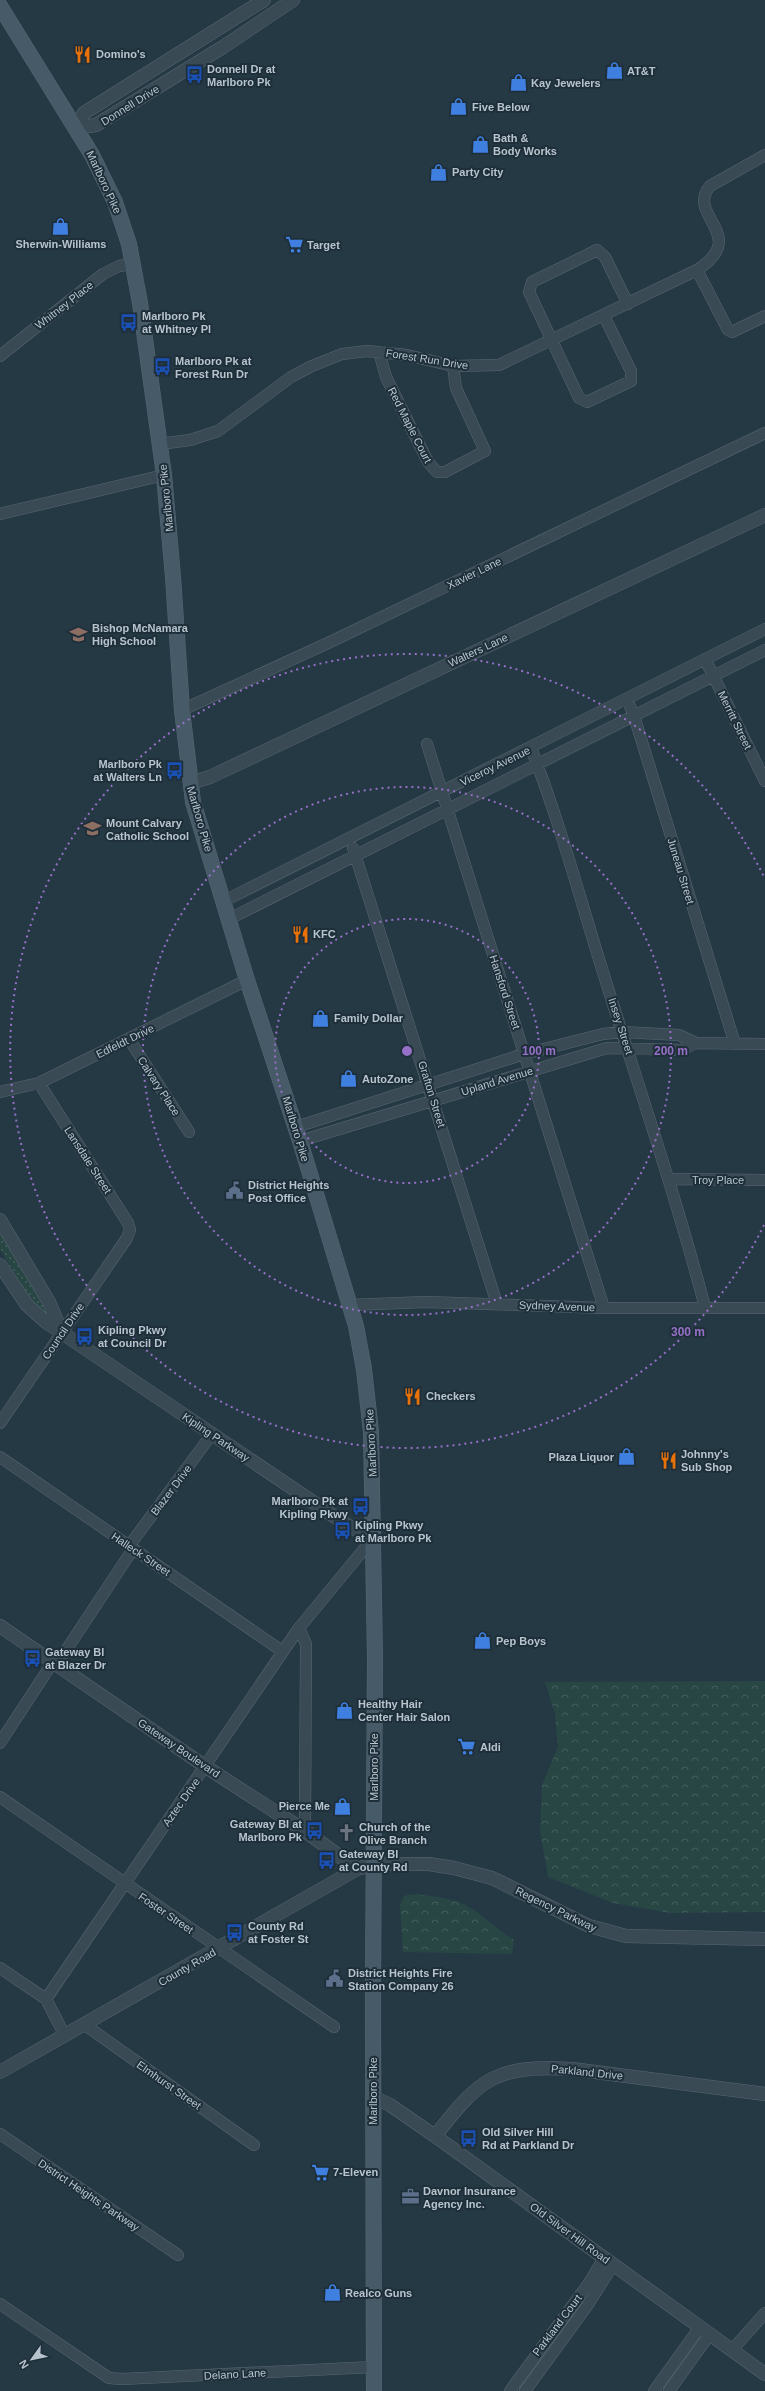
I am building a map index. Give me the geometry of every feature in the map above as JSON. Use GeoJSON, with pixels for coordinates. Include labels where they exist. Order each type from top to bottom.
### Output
{"type":"FeatureCollection","features":[{"type":"Feature","properties":{"kind":"main road","name":"Marlboro Pike"},"geometry":{"type":"LineString","coordinates":[[0,6],[92,155],[115,202],[133,264],[164,475],[182,710],[193,802],[247,980],[298,1134],[350,1305],[364,1369],[369,1406],[374,1537],[374,2391]]}},
{"type":"Feature","properties":{"kind":"street","name":"Donnell Drive"},"geometry":{"type":"LineString","coordinates":[[75,128],[84,113],[264,0]]}},
{"type":"Feature","properties":{"kind":"street","name":"Donnell Drive"},"geometry":{"type":"LineString","coordinates":[[75,128],[96,125],[223,47],[293,0]]}},
{"type":"Feature","properties":{"kind":"street","name":"Forest Run Drive"},"geometry":{"type":"LineString","coordinates":[[160,444],[190,440],[218,431],[274,388],[312,366],[342,354],[367,351],[407,355],[452,366],[498,365],[604,316],[697,270],[713,258],[718,252],[720,244],[717,232],[704,204],[705,192],[710,186],[765,155]]}},
{"type":"Feature","properties":{"kind":"street"},"geometry":{"type":"LineString","coordinates":[[604,316],[631,371],[631,381],[587,402],[579,398],[529,292],[529,286],[532,282],[597,250],[605,257],[628,304]]}},
{"type":"Feature","properties":{"kind":"street","name":"Whitney Place"},"geometry":{"type":"LineString","coordinates":[[0,356],[103,274],[119,266],[133,264]]}},
{"type":"Feature","properties":{"kind":"street"},"geometry":{"type":"LineString","coordinates":[[697,270],[728,330],[732,332],[765,316]]}},
{"type":"Feature","properties":{"kind":"street","name":"Red Maple Court"},"geometry":{"type":"LineString","coordinates":[[379,352],[386,377],[428,462],[437,472],[445,472],[485,451],[456,388],[452,366]]}},
{"type":"Feature","properties":{"kind":"street","name":"Xavier Lane"},"geometry":{"type":"LineString","coordinates":[[182,710],[328,644],[765,433]]}},
{"type":"Feature","properties":{"kind":"street"},"geometry":{"type":"LineString","coordinates":[[0,514],[164,475]]}},
{"type":"Feature","properties":{"kind":"street","name":"Walters Lane"},"geometry":{"type":"LineString","coordinates":[[190,783],[210,778],[765,515]]}},
{"type":"Feature","properties":{"kind":"street","name":"Viceroy Avenue"},"geometry":{"type":"LineString","coordinates":[[224,902],[350,840],[441,792],[765,629]]}},
{"type":"Feature","properties":{"kind":"street","name":"Viceroy Avenue"},"geometry":{"type":"LineString","coordinates":[[229,919],[765,650]]}},
{"type":"Feature","properties":{"kind":"street","name":"Merritt Street"},"geometry":{"type":"LineString","coordinates":[[705,659],[765,781]]}},
{"type":"Feature","properties":{"kind":"street","name":"Juneau Street"},"geometry":{"type":"LineString","coordinates":[[627,699],[634,716],[735,1044]]}},
{"type":"Feature","properties":{"kind":"street","name":"Hansford Street"},"geometry":{"type":"LineString","coordinates":[[427,744],[446,809],[530,1070],[604,1308]]}},
{"type":"Feature","properties":{"kind":"street","name":"Insey Street"},"geometry":{"type":"LineString","coordinates":[[531,748],[538,765],[623,1032],[651,1125],[670,1179],[705,1307]]}},
{"type":"Feature","properties":{"kind":"street","name":"Grafton Street"},"geometry":{"type":"LineString","coordinates":[[350,840],[429,1084],[497,1304]]}},
{"type":"Feature","properties":{"kind":"street","name":"Edfeldt Drive"},"geometry":{"type":"LineString","coordinates":[[0,1092],[39,1083],[247,980]]}},
{"type":"Feature","properties":{"kind":"street","name":"Upland Avenue"},"geometry":{"type":"LineString","coordinates":[[298,1134],[429,1084],[524,1054],[623,1032],[679,1035],[696,1043],[765,1044]]}},
{"type":"Feature","properties":{"kind":"street","name":"Calvary Place"},"geometry":{"type":"LineString","coordinates":[[129,1039],[189,1132]]}},
{"type":"Feature","properties":{"kind":"street","name":"Upland Avenue"},"geometry":{"type":"LineString","coordinates":[[298,1134],[434,1100],[607,1048],[628,1050],[682,1050],[696,1043]]}},
{"type":"Feature","properties":{"kind":"street","name":"Lansdale Street"},"geometry":{"type":"LineString","coordinates":[[39,1083],[128,1223],[130,1230],[127,1238]]}},
{"type":"Feature","properties":{"kind":"street","name":"Troy Place"},"geometry":{"type":"LineString","coordinates":[[670,1179],[765,1180]]}},
{"type":"Feature","properties":{"kind":"street"},"geometry":{"type":"LineString","coordinates":[[0,1220],[49,1302],[62,1333]]}},
{"type":"Feature","properties":{"kind":"street","name":"Council Drive"},"geometry":{"type":"LineString","coordinates":[[0,1423],[127,1238]]}},
{"type":"Feature","properties":{"kind":"street","name":"Kipling Parkway"},"geometry":{"type":"LineString","coordinates":[[0,1265],[27,1305],[40,1318],[350,1527],[374,1537]]}},
{"type":"Feature","properties":{"kind":"street","name":"Sydney Avenue"},"geometry":{"type":"LineString","coordinates":[[350,1305],[425,1302],[604,1308],[765,1308]]}},
{"type":"Feature","properties":{"kind":"street","name":"Blazer Drive"},"geometry":{"type":"LineString","coordinates":[[0,1742],[55,1663],[131,1547],[212,1434]]}},
{"type":"Feature","properties":{"kind":"street","name":"Halleck Street"},"geometry":{"type":"LineString","coordinates":[[0,1457],[282,1651]]}},
{"type":"Feature","properties":{"kind":"street","name":"Aztec Drive"},"geometry":{"type":"LineString","coordinates":[[46,2000],[124,1884],[206,1767],[282,1651],[299,1628],[374,1537]]}},
{"type":"Feature","properties":{"kind":"street","name":"Gateway Boulevard"},"geometry":{"type":"LineString","coordinates":[[0,1626],[206,1767],[305,1831],[357,1869]]}},
{"type":"Feature","properties":{"kind":"street"},"geometry":{"type":"LineString","coordinates":[[299,1628],[306,1644],[305,1831]]}},
{"type":"Feature","properties":{"kind":"street","name":"Foster Street"},"geometry":{"type":"LineString","coordinates":[[0,1797],[334,2028]]}},
{"type":"Feature","properties":{"kind":"street","name":"County Road"},"geometry":{"type":"LineString","coordinates":[[0,2072],[219,1949],[357,1869],[374,1864]]}},
{"type":"Feature","properties":{"kind":"street","name":"Regency Parkway"},"geometry":{"type":"LineString","coordinates":[[374,1864],[429,1864],[454,1868],[485,1876],[514,1888],[589,1926],[619,1935],[638,1937],[765,1938]]}},
{"type":"Feature","properties":{"kind":"street"},"geometry":{"type":"LineString","coordinates":[[0,1968],[46,2000],[65,2036]]}},
{"type":"Feature","properties":{"kind":"street","name":"Elmhurst Street"},"geometry":{"type":"LineString","coordinates":[[85,2025],[254,2145]]}},
{"type":"Feature","properties":{"kind":"street","name":"Parkland Drive"},"geometry":{"type":"LineString","coordinates":[[435,2136],[455,2110],[478,2088],[500,2075],[516,2070],[541,2067],[572,2069],[765,2094]]}},
{"type":"Feature","properties":{"kind":"street","name":"Old Silver Hill Road"},"geometry":{"type":"LineString","coordinates":[[373,2097],[435,2136],[765,2374]]}},
{"type":"Feature","properties":{"kind":"street","name":"District Heights Parkway"},"geometry":{"type":"LineString","coordinates":[[0,2134],[178,2255]]}},
{"type":"Feature","properties":{"kind":"street","name":"Parkland Court"},"geometry":{"type":"LineString","coordinates":[[518,2389],[593,2286],[609,2261]]}},
{"type":"Feature","properties":{"kind":"street","name":"Delano Lane"},"geometry":{"type":"LineString","coordinates":[[0,2304],[109,2378],[122,2379],[373,2367]]}},
{"type":"Feature","properties":{"kind":"street"},"geometry":{"type":"LineString","coordinates":[[732,2350],[765,2313]]}},
{"type":"Feature","properties":{"kind":"street"},"geometry":{"type":"LineString","coordinates":[[654,2391],[682,2352],[705,2331]]}},
{"type":"Feature","properties":{"kind":"street"},"geometry":{"type":"LineString","coordinates":[[669,2391],[691,2360],[705,2331]]}},
{"type":"Feature","properties":{"kind":"street"},"geometry":{"type":"LineString","coordinates":[[682,2352],[691,2360]]}},
{"type":"Feature","properties":{"kind":"green space"},"geometry":{"type":"Polygon","coordinates":[[[0,1225],[51,1310],[47,1315],[26,1293],[0,1249],[0,1225]]]}},
{"type":"Feature","properties":{"kind":"green space"},"geometry":{"type":"Polygon","coordinates":[[[765,1681],[765,1912],[670,1913],[613,1903],[548,1877],[540,1831],[542,1785],[558,1747],[555,1714],[545,1682],[765,1681]]]}},
{"type":"Feature","properties":{"kind":"green space"},"geometry":{"type":"Polygon","coordinates":[[[417,1894],[450,1900],[469,1907],[514,1940],[512,1954],[403,1952],[400,1905],[404,1896],[417,1894]]]}},
{"type":"Feature","properties":{"kind":"place","name":"Domino's"},"geometry":{"type":"Point","coordinates":[83,54]}},
{"type":"Feature","properties":{"kind":"place","name":"AT&T"},"geometry":{"type":"Point","coordinates":[614,71]}},
{"type":"Feature","properties":{"kind":"place","name":"Donnell Dr at Marlboro Pk"},"geometry":{"type":"Point","coordinates":[194,75]}},
{"type":"Feature","properties":{"kind":"place","name":"Kay Jewelers"},"geometry":{"type":"Point","coordinates":[518,83]}},
{"type":"Feature","properties":{"kind":"place","name":"Five Below"},"geometry":{"type":"Point","coordinates":[459,107]}},
{"type":"Feature","properties":{"kind":"place","name":"Bath & Body Works"},"geometry":{"type":"Point","coordinates":[480,144]}},
{"type":"Feature","properties":{"kind":"place","name":"Party City"},"geometry":{"type":"Point","coordinates":[439,172]}},
{"type":"Feature","properties":{"kind":"place","name":"Sherwin-Williams"},"geometry":{"type":"Point","coordinates":[61,226]}},
{"type":"Feature","properties":{"kind":"place","name":"Target"},"geometry":{"type":"Point","coordinates":[294,245]}},
{"type":"Feature","properties":{"kind":"place","name":"Marlboro Pk at Whitney Pl"},"geometry":{"type":"Point","coordinates":[129,322]}},
{"type":"Feature","properties":{"kind":"place","name":"Marlboro Pk at Forest Run Dr"},"geometry":{"type":"Point","coordinates":[162,367]}},
{"type":"Feature","properties":{"kind":"place","name":"Bishop McNamara High School"},"geometry":{"type":"Point","coordinates":[79,634]}},
{"type":"Feature","properties":{"kind":"place","name":"Marlboro Pk at Walters Ln"},"geometry":{"type":"Point","coordinates":[175,770]}},
{"type":"Feature","properties":{"kind":"place","name":"Mount Calvary Catholic School"},"geometry":{"type":"Point","coordinates":[93,829]}},
{"type":"Feature","properties":{"kind":"place","name":"KFC"},"geometry":{"type":"Point","coordinates":[300,934]}},
{"type":"Feature","properties":{"kind":"place","name":"Family Dollar"},"geometry":{"type":"Point","coordinates":[321,1018]}},
{"type":"Feature","properties":{"kind":"place","name":"AutoZone"},"geometry":{"type":"Point","coordinates":[349,1079]}},
{"type":"Feature","properties":{"kind":"place","name":"District Heights Post Office"},"geometry":{"type":"Point","coordinates":[235,1191]}},
{"type":"Feature","properties":{"kind":"place","name":"Kipling Pkwy at Council Dr"},"geometry":{"type":"Point","coordinates":[85,1336]}},
{"type":"Feature","properties":{"kind":"place","name":"Checkers"},"geometry":{"type":"Point","coordinates":[413,1396]}},
{"type":"Feature","properties":{"kind":"place","name":"Plaza Liquor"},"geometry":{"type":"Point","coordinates":[627,1457]}},
{"type":"Feature","properties":{"kind":"place","name":"Johnny's Sub Shop"},"geometry":{"type":"Point","coordinates":[668,1460]}},
{"type":"Feature","properties":{"kind":"place","name":"Marlboro Pk at Kipling Pkwy"},"geometry":{"type":"Point","coordinates":[361,1507]}},
{"type":"Feature","properties":{"kind":"place","name":"Kipling Pkwy at Marlboro Pk"},"geometry":{"type":"Point","coordinates":[342,1531]}},
{"type":"Feature","properties":{"kind":"place","name":"Pep Boys"},"geometry":{"type":"Point","coordinates":[483,1641]}},
{"type":"Feature","properties":{"kind":"place","name":"Gateway Bl at Blazer Dr"},"geometry":{"type":"Point","coordinates":[32,1658]}},
{"type":"Feature","properties":{"kind":"place","name":"Healthy Hair Center Hair Salon"},"geometry":{"type":"Point","coordinates":[345,1710]}},
{"type":"Feature","properties":{"kind":"place","name":"Aldi"},"geometry":{"type":"Point","coordinates":[467,1747]}},
{"type":"Feature","properties":{"kind":"place","name":"Pierce Me"},"geometry":{"type":"Point","coordinates":[343,1806]}},
{"type":"Feature","properties":{"kind":"place","name":"Gateway Bl at Marlboro Pk"},"geometry":{"type":"Point","coordinates":[315,1830]}},
{"type":"Feature","properties":{"kind":"place","name":"Church of the Olive Branch"},"geometry":{"type":"Point","coordinates":[346,1833]}},
{"type":"Feature","properties":{"kind":"place","name":"Gateway Bl at County Rd"},"geometry":{"type":"Point","coordinates":[326,1860]}},
{"type":"Feature","properties":{"kind":"place","name":"County Rd at Foster St"},"geometry":{"type":"Point","coordinates":[235,1932]}},
{"type":"Feature","properties":{"kind":"place","name":"District Heights Fire Station Company 26"},"geometry":{"type":"Point","coordinates":[335,1979]}},
{"type":"Feature","properties":{"kind":"place","name":"Old Silver Hill Rd at Parkland Dr"},"geometry":{"type":"Point","coordinates":[469,2138]}},
{"type":"Feature","properties":{"kind":"place","name":"7-Eleven"},"geometry":{"type":"Point","coordinates":[320,2172]}},
{"type":"Feature","properties":{"kind":"place","name":"Davnor Insurance Agency Inc."},"geometry":{"type":"Point","coordinates":[410,2197]}},
{"type":"Feature","properties":{"kind":"place","name":"Realco Guns"},"geometry":{"type":"Point","coordinates":[332,2293]}}]}
